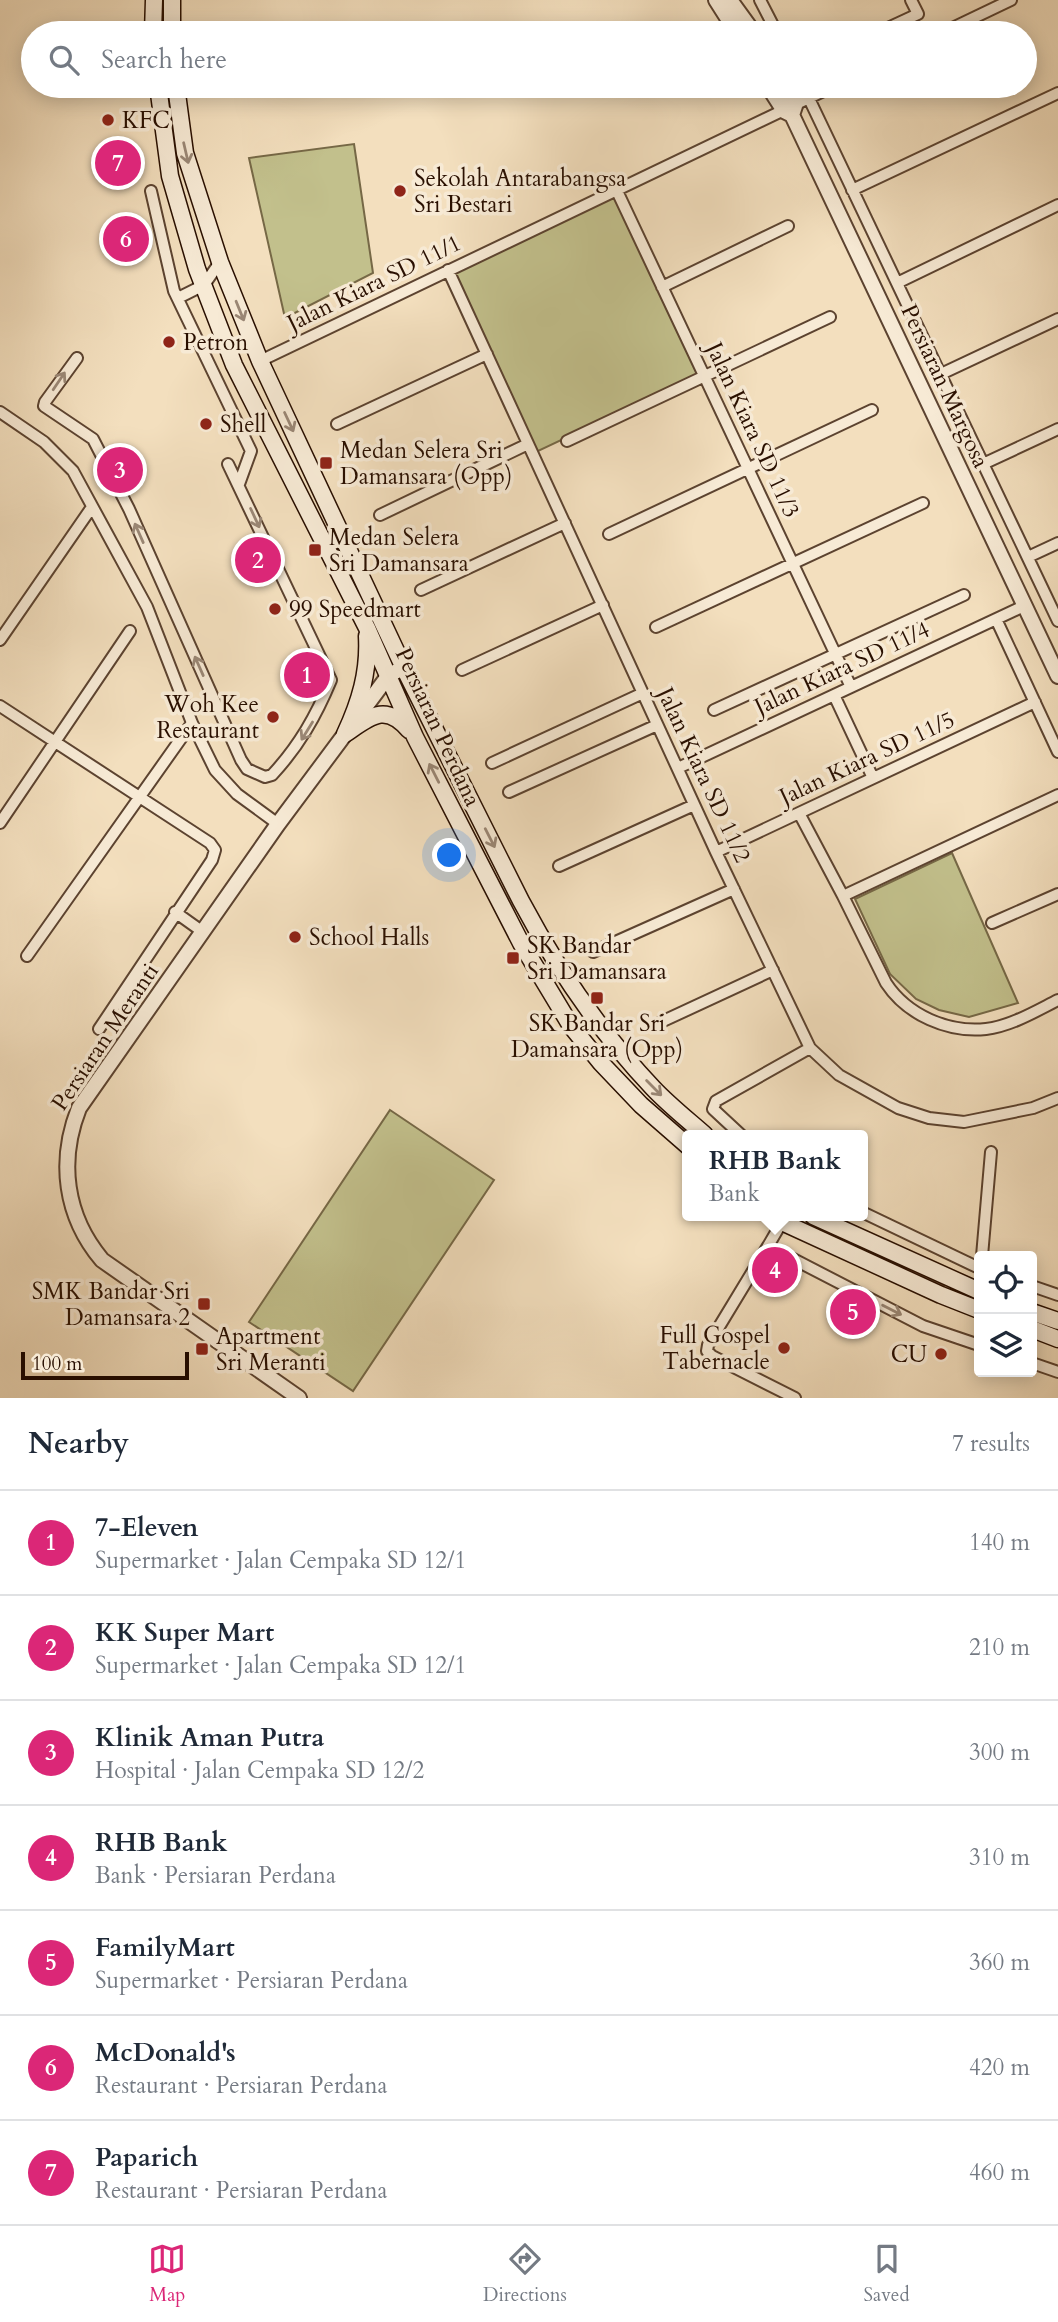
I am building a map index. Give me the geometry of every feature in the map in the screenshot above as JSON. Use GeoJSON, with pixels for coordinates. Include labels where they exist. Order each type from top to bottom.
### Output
{"type":"FeatureCollection","features":[{"type":"Feature","properties":{"kind":"main road"},"geometry":{"type":"LineString","coordinates":[[153,21],[154,0]]}},
{"type":"Feature","properties":{"kind":"main road"},"geometry":{"type":"LineString","coordinates":[[172,0],[172,21]]}},
{"type":"Feature","properties":{"kind":"main road","name":"Persiaran Perdana"},"geometry":{"type":"LineString","coordinates":[[160,98],[170,176],[197,269],[234,365],[367,628],[415,737],[498,901],[571,1026],[641,1105],[682,1141]]}},
{"type":"Feature","properties":{"kind":"main road","name":"Persiaran Perdana"},"geometry":{"type":"LineString","coordinates":[[178,98],[185,153],[220,262],[260,361],[404,668],[533,924],[588,1012],[655,1090],[699,1130]]}},
{"type":"Feature","properties":{"kind":"main road"},"geometry":{"type":"LineString","coordinates":[[345,734],[363,688],[368,652],[367,628]]}},
{"type":"Feature","properties":{"kind":"main road"},"geometry":{"type":"LineString","coordinates":[[345,734],[378,714],[392,715],[401,720],[415,737]]}},
{"type":"Feature","properties":{"kind":"main road"},"geometry":{"type":"LineString","coordinates":[[782,1221],[974,1308]]}},
{"type":"Feature","properties":{"kind":"main road"},"geometry":{"type":"LineString","coordinates":[[825,1221],[974,1289]]}},
{"type":"Feature","properties":{"kind":"main road"},"geometry":{"type":"LineString","coordinates":[[1037,1314],[1058,1321]]}},
{"type":"Feature","properties":{"kind":"main road"},"geometry":{"type":"LineString","coordinates":[[1037,1331],[1058,1339]]}},
{"type":"Feature","properties":{"kind":"street"},"geometry":{"type":"LineString","coordinates":[[716,0],[729,21]]}},
{"type":"Feature","properties":{"kind":"street"},"geometry":{"type":"LineString","coordinates":[[730,0],[745,21]]}},
{"type":"Feature","properties":{"kind":"street"},"geometry":{"type":"LineString","coordinates":[[760,0],[771,21]]}},
{"type":"Feature","properties":{"kind":"street"},"geometry":{"type":"LineString","coordinates":[[902,21],[918,13],[911,0]]}},
{"type":"Feature","properties":{"kind":"street"},"geometry":{"type":"LineString","coordinates":[[967,21],[1011,0]]}},
{"type":"Feature","properties":{"kind":"street"},"geometry":{"type":"LineString","coordinates":[[852,190],[1058,93]]}},
{"type":"Feature","properties":{"kind":"street","name":"Persiaran Margosa"},"geometry":{"type":"LineString","coordinates":[[779,98],[790,111]]}},
{"type":"Feature","properties":{"kind":"street","name":"Persiaran Margosa"},"geometry":{"type":"LineString","coordinates":[[786,98],[790,111],[1058,676]]}},
{"type":"Feature","properties":{"kind":"street"},"geometry":{"type":"LineString","coordinates":[[809,98],[1058,621]]}},
{"type":"Feature","properties":{"kind":"street","name":"Jalan Kiara SD 11/1"},"geometry":{"type":"LineString","coordinates":[[260,361],[790,111],[809,98]]}},
{"type":"Feature","properties":{"kind":"street"},"geometry":{"type":"LineString","coordinates":[[151,191],[174,290],[251,451],[239,484]]}},
{"type":"Feature","properties":{"kind":"street","name":"Jalan Kiara SD 11/3"},"geometry":{"type":"LineString","coordinates":[[617,191],[851,687]]}},
{"type":"Feature","properties":{"kind":"street"},"geometry":{"type":"LineString","coordinates":[[897,283],[1058,205]]}},
{"type":"Feature","properties":{"kind":"street"},"geometry":{"type":"LineString","coordinates":[[662,287],[788,226]]}},
{"type":"Feature","properties":{"kind":"street"},"geometry":{"type":"LineString","coordinates":[[178,298],[204,285],[220,262]]}},
{"type":"Feature","properties":{"kind":"street","name":"Jalan Kiara SD 11/2"},"geometry":{"type":"LineString","coordinates":[[448,270],[716,852],[810,1048],[839,1075],[851,1082],[898,1108],[938,1120],[964,1122],[1033,1108],[1058,1098]]}},
{"type":"Feature","properties":{"kind":"street"},"geometry":{"type":"LineString","coordinates":[[567,441],[830,317]]}},
{"type":"Feature","properties":{"kind":"street"},"geometry":{"type":"LineString","coordinates":[[941,374],[1058,319]]}},
{"type":"Feature","properties":{"kind":"street"},"geometry":{"type":"LineString","coordinates":[[337,424],[487,354]]}},
{"type":"Feature","properties":{"kind":"street"},"geometry":{"type":"LineString","coordinates":[[77,358],[44,407],[93,439],[128,509],[241,760],[256,775],[265,777],[272,775],[303,738],[316,717],[331,680],[228,464]]}},
{"type":"Feature","properties":{"kind":"street"},"geometry":{"type":"LineString","coordinates":[[609,534],[872,410]]}},
{"type":"Feature","properties":{"kind":"street"},"geometry":{"type":"LineString","coordinates":[[0,412],[44,442],[73,471],[147,607],[192,723],[215,770],[226,784],[278,824]]}},
{"type":"Feature","properties":{"kind":"street"},"geometry":{"type":"LineString","coordinates":[[984,464],[1058,429]]}},
{"type":"Feature","properties":{"kind":"street"},"geometry":{"type":"LineString","coordinates":[[380,515],[528,444]]}},
{"type":"Feature","properties":{"kind":"street"},"geometry":{"type":"LineString","coordinates":[[656,627],[923,503]]}},
{"type":"Feature","properties":{"kind":"street"},"geometry":{"type":"LineString","coordinates":[[0,640],[92,507]]}},
{"type":"Feature","properties":{"kind":"street"},"geometry":{"type":"LineString","coordinates":[[421,590],[565,523]]}},
{"type":"Feature","properties":{"kind":"street"},"geometry":{"type":"LineString","coordinates":[[1028,556],[1058,542]]}},
{"type":"Feature","properties":{"kind":"street"},"geometry":{"type":"LineString","coordinates":[[147,607],[167,595]]}},
{"type":"Feature","properties":{"kind":"street"},"geometry":{"type":"LineString","coordinates":[[714,710],[964,595]]}},
{"type":"Feature","properties":{"kind":"street"},"geometry":{"type":"LineString","coordinates":[[462,670],[603,605]]}},
{"type":"Feature","properties":{"kind":"street","name":"Jalan Kiara SD 11/4"},"geometry":{"type":"LineString","coordinates":[[678,768],[1024,606]]}},
{"type":"Feature","properties":{"kind":"street"},"geometry":{"type":"LineString","coordinates":[[996,619],[1058,752]]}},
{"type":"Feature","properties":{"kind":"street"},"geometry":{"type":"LineString","coordinates":[[0,822],[130,631]]}},
{"type":"Feature","properties":{"kind":"street"},"geometry":{"type":"LineString","coordinates":[[388,675],[404,668]]}},
{"type":"Feature","properties":{"kind":"street","name":"Persiaran Meranti"},"geometry":{"type":"LineString","coordinates":[[299,1398],[102,1260],[87,1242],[71,1203],[66,1155],[70,1131],[79,1108],[278,824],[388,675]]}},
{"type":"Feature","properties":{"kind":"street"},"geometry":{"type":"LineString","coordinates":[[492,763],[643,693]]}},
{"type":"Feature","properties":{"kind":"street"},"geometry":{"type":"LineString","coordinates":[[834,695],[873,778]]}},
{"type":"Feature","properties":{"kind":"street","name":"Jalan Kiara SD 11/5"},"geometry":{"type":"LineString","coordinates":[[716,852],[1035,702]]}},
{"type":"Feature","properties":{"kind":"street"},"geometry":{"type":"LineString","coordinates":[[0,706],[210,843],[215,850],[212,860],[99,1029]]}},
{"type":"Feature","properties":{"kind":"street"},"geometry":{"type":"LineString","coordinates":[[27,957],[192,723]]}},
{"type":"Feature","properties":{"kind":"street"},"geometry":{"type":"LineString","coordinates":[[509,792],[657,725]]}},
{"type":"Feature","properties":{"kind":"street"},"geometry":{"type":"LineString","coordinates":[[843,895],[1058,795]]}},
{"type":"Feature","properties":{"kind":"street"},"geometry":{"type":"LineString","coordinates":[[559,866],[694,804]]}},
{"type":"Feature","properties":{"kind":"street"},"geometry":{"type":"LineString","coordinates":[[799,813],[843,895],[866,946],[892,991],[912,1010],[947,1026],[987,1028],[1005,1024],[1058,1000]]}},
{"type":"Feature","properties":{"kind":"street"},"geometry":{"type":"LineString","coordinates":[[593,952],[734,889]]}},
{"type":"Feature","properties":{"kind":"street"},"geometry":{"type":"LineString","coordinates":[[992,923],[1058,894]]}},
{"type":"Feature","properties":{"kind":"street"},"geometry":{"type":"LineString","coordinates":[[175,912],[203,932]]}},
{"type":"Feature","properties":{"kind":"street"},"geometry":{"type":"LineString","coordinates":[[661,1022],[773,970]]}},
{"type":"Feature","properties":{"kind":"street"},"geometry":{"type":"LineString","coordinates":[[735,1130],[716,1113],[713,1105],[720,1098],[810,1048]]}},
{"type":"Feature","properties":{"kind":"street"},"geometry":{"type":"LineString","coordinates":[[982,1251],[991,1152]]}},
{"type":"Feature","properties":{"kind":"street"},"geometry":{"type":"LineString","coordinates":[[868,1214],[974,1266]]}},
{"type":"Feature","properties":{"kind":"street"},"geometry":{"type":"LineString","coordinates":[[777,1221],[768,1246],[708,1345],[707,1351],[795,1398]]}},
{"type":"Feature","properties":{"kind":"street"},"geometry":{"type":"LineString","coordinates":[[768,1246],[923,1326],[974,1343]]}},
{"type":"Feature","properties":{"kind":"street"},"geometry":{"type":"LineString","coordinates":[[1037,1288],[1058,1295]]}},
{"type":"Feature","properties":{"kind":"street"},"geometry":{"type":"LineString","coordinates":[[1037,1365],[1058,1372]]}},
{"type":"Feature","properties":{"kind":"shaded area"},"geometry":{"type":"Polygon","coordinates":[[[354,144],[373,273],[285,318],[249,158],[354,144]]]}},
{"type":"Feature","properties":{"kind":"shaded area"},"geometry":{"type":"Polygon","coordinates":[[[615,196],[699,375],[536,452],[453,273],[615,196]]]}},
{"type":"Feature","properties":{"kind":"shaded area"},"geometry":{"type":"Polygon","coordinates":[[[952,853],[1018,1003],[969,1017],[939,1010],[916,999],[890,974],[855,899],[952,853]]]}},
{"type":"Feature","properties":{"kind":"shaded area"},"geometry":{"type":"Polygon","coordinates":[[[390,1110],[494,1180],[353,1391],[249,1322],[390,1110]]]}},
{"type":"Feature","properties":{"kind":"place","name":"KFC"},"geometry":{"type":"Point","coordinates":[108,120]}},
{"type":"Feature","properties":{"kind":"place","name":"Paparich"},"geometry":{"type":"Point","coordinates":[118,163]}},
{"type":"Feature","properties":{"kind":"place","name":"Sekolah Antarabangsa Sri Bestari"},"geometry":{"type":"Point","coordinates":[400,191]}},
{"type":"Feature","properties":{"kind":"place","name":"McDonald's"},"geometry":{"type":"Point","coordinates":[126,239]}},
{"type":"Feature","properties":{"kind":"place","name":"Petron"},"geometry":{"type":"Point","coordinates":[169,342]}},
{"type":"Feature","properties":{"kind":"place","name":"Shell"},"geometry":{"type":"Point","coordinates":[206,424]}},
{"type":"Feature","properties":{"kind":"place","name":"Medan Selera Sri Damansara (Opp)"},"geometry":{"type":"Point","coordinates":[326,463]}},
{"type":"Feature","properties":{"kind":"place","name":"Klinik Aman Putra"},"geometry":{"type":"Point","coordinates":[120,470]}},
{"type":"Feature","properties":{"kind":"place","name":"Medan Selera Sri Damansara"},"geometry":{"type":"Point","coordinates":[315,550]}},
{"type":"Feature","properties":{"kind":"place","name":"KK Super Mart"},"geometry":{"type":"Point","coordinates":[258,560]}},
{"type":"Feature","properties":{"kind":"place","name":"99 Speedmart"},"geometry":{"type":"Point","coordinates":[275,609]}},
{"type":"Feature","properties":{"kind":"place","name":"7-Eleven"},"geometry":{"type":"Point","coordinates":[307,675]}},
{"type":"Feature","properties":{"kind":"place","name":"Woh Kee Restaurant"},"geometry":{"type":"Point","coordinates":[273,717]}},
{"type":"Feature","properties":{"kind":"place","name":"School Halls"},"geometry":{"type":"Point","coordinates":[295,937]}},
{"type":"Feature","properties":{"kind":"place","name":"SK Bandar Sri Damansara"},"geometry":{"type":"Point","coordinates":[513,958]}},
{"type":"Feature","properties":{"kind":"place","name":"SK Bandar Sri Damansara (Opp)"},"geometry":{"type":"Point","coordinates":[597,998]}},
{"type":"Feature","properties":{"kind":"place","name":"RHB Bank"},"geometry":{"type":"Point","coordinates":[775,1270]}},
{"type":"Feature","properties":{"kind":"place","name":"SMK Bandar Sri Damansara 2"},"geometry":{"type":"Point","coordinates":[204,1304]}},
{"type":"Feature","properties":{"kind":"place","name":"FamilyMart"},"geometry":{"type":"Point","coordinates":[853,1312]}},
{"type":"Feature","properties":{"kind":"place","name":"Full Gospel Tabernacle"},"geometry":{"type":"Point","coordinates":[784,1348]}},
{"type":"Feature","properties":{"kind":"place","name":"Apartment Sri Meranti"},"geometry":{"type":"Point","coordinates":[202,1349]}},
{"type":"Feature","properties":{"kind":"place","name":"CU"},"geometry":{"type":"Point","coordinates":[941,1354]}}]}
